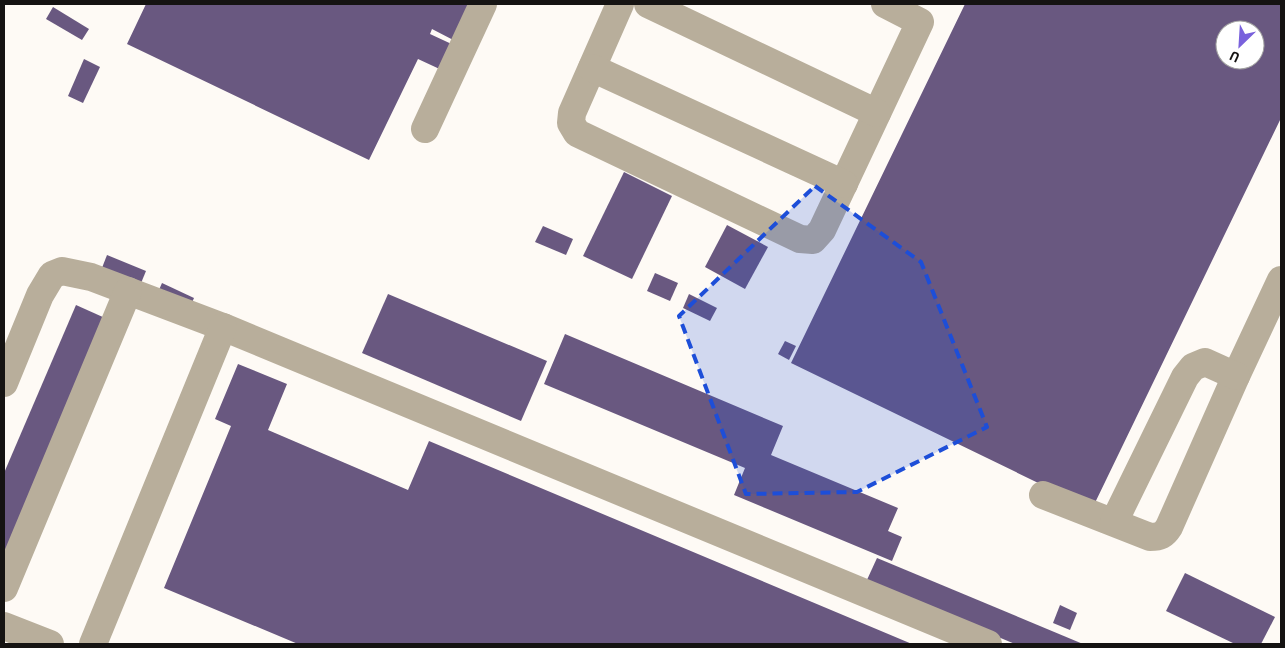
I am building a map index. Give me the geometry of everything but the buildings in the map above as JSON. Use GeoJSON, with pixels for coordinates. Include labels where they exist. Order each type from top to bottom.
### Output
{"type":"FeatureCollection","features":[{"type":"Feature","properties":{"kind":"lane"},"geometry":{"type":"LineString","coordinates":[[425,129],[483,4]]}},
{"type":"Feature","properties":{"kind":"lane"},"geometry":{"type":"LineString","coordinates":[[620,4],[572,113],[571,124],[577,133],[800,240],[813,240],[822,230],[924,13],[885,4]]}},
{"type":"Feature","properties":{"kind":"lane"},"geometry":{"type":"LineString","coordinates":[[648,4],[877,113]]}},
{"type":"Feature","properties":{"kind":"lane"},"geometry":{"type":"LineString","coordinates":[[592,68],[844,184]]}},
{"type":"Feature","properties":{"kind":"lane"},"geometry":{"type":"LineString","coordinates":[[4,383],[40,295],[52,275],[62,271],[92,277],[223,327],[988,644]]}},
{"type":"Feature","properties":{"kind":"lane"},"geometry":{"type":"LineString","coordinates":[[1043,495],[1150,537],[1159,537],[1165,533],[1281,280]]}},
{"type":"Feature","properties":{"kind":"lane"},"geometry":{"type":"LineString","coordinates":[[4,588],[128,291]]}},
{"type":"Feature","properties":{"kind":"lane"},"geometry":{"type":"LineString","coordinates":[[94,644],[223,327]]}},
{"type":"Feature","properties":{"kind":"lane"},"geometry":{"type":"LineString","coordinates":[[1114,522],[1185,377],[1193,367],[1205,362],[1236,376]]}},
{"type":"Feature","properties":{"kind":"lane"},"geometry":{"type":"LineString","coordinates":[[4,626],[50,644]]}},
{"type":"Feature","properties":{"kind":"highlighted area"},"geometry":{"type":"Polygon","coordinates":[[[815,186],[921,262],[987,427],[857,492],[746,494],[679,316],[815,186]]]}}]}
